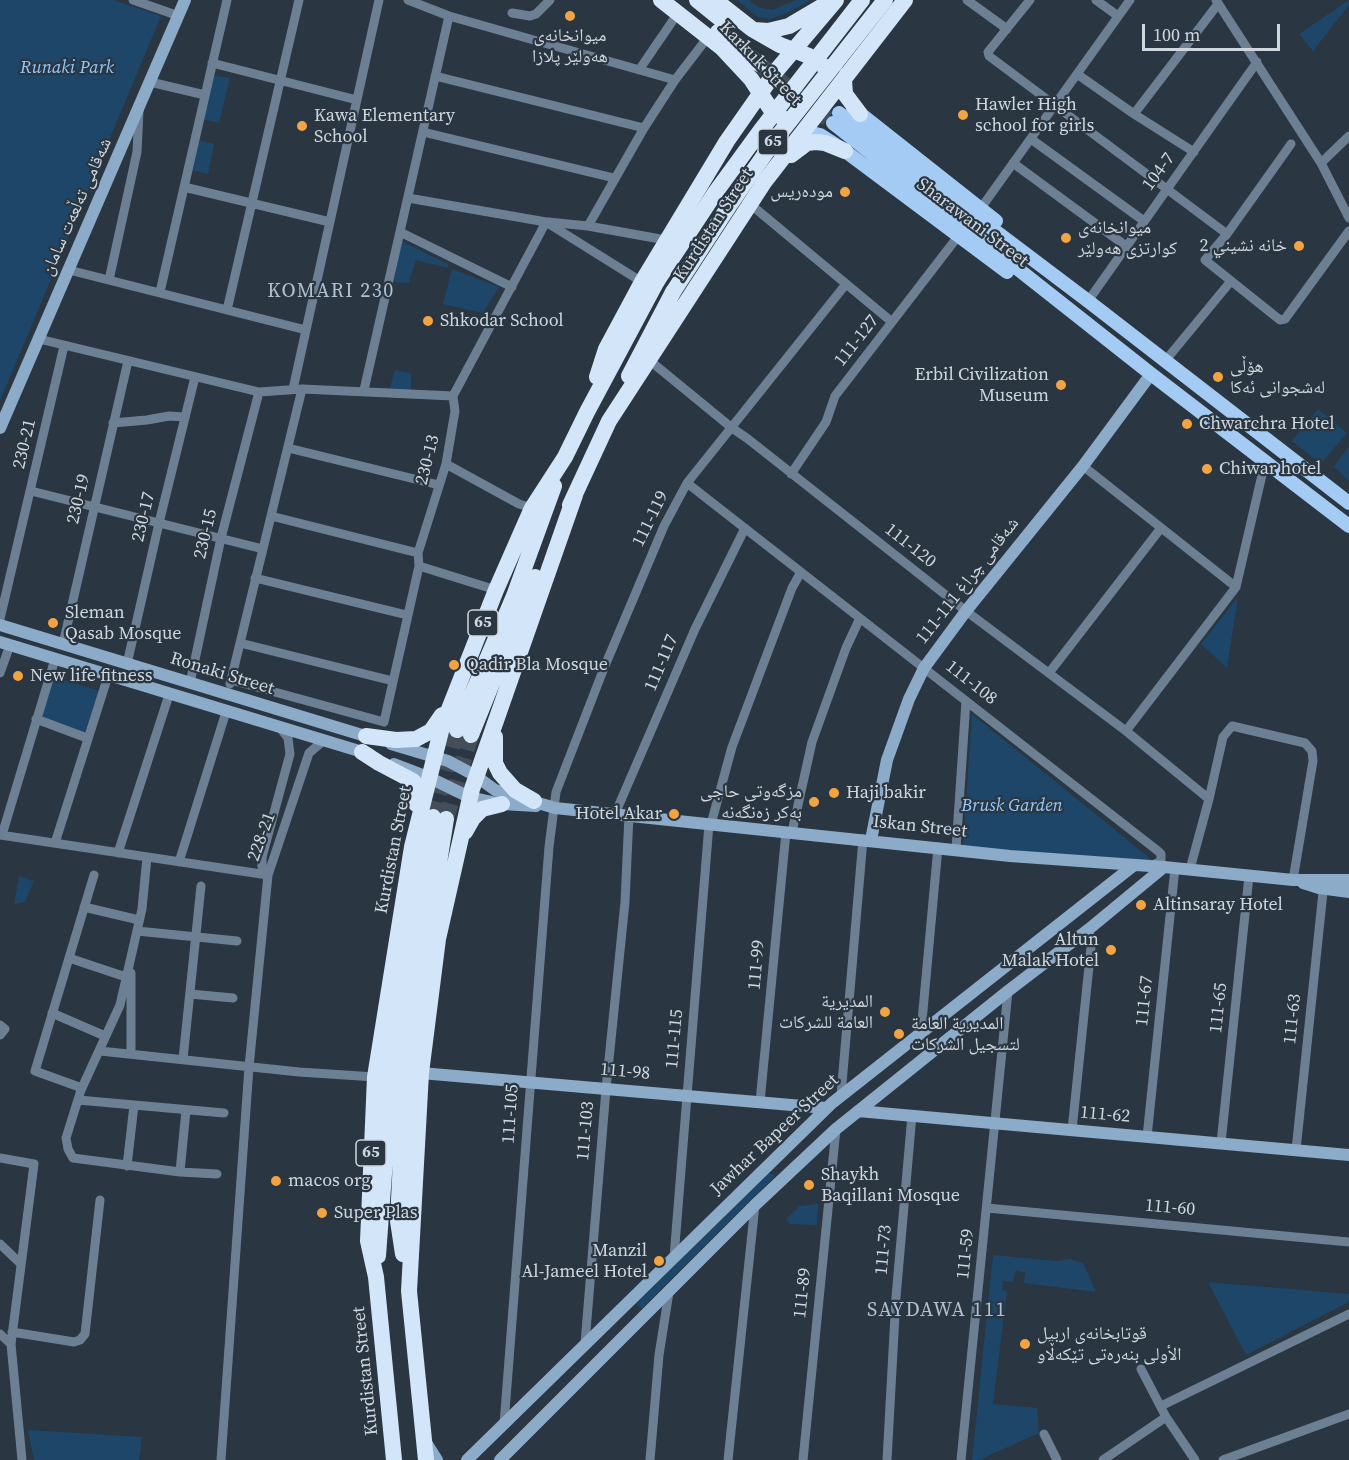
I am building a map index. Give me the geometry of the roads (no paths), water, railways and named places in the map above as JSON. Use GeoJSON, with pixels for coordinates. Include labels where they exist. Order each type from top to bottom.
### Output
{"type":"FeatureCollection","features":[{"type":"Feature","properties":{"kind":"highway","name":"Karkuk Street"},"geometry":{"type":"LineString","coordinates":[[662,0],[678,7],[762,59],[697,0]]}},
{"type":"Feature","properties":{"kind":"highway","name":"Karkuk Street"},"geometry":{"type":"LineString","coordinates":[[715,0],[752,29],[780,45],[820,62],[832,74],[837,85]]}},
{"type":"Feature","properties":{"kind":"highway"},"geometry":{"type":"LineString","coordinates":[[752,29],[768,31],[789,26],[834,0]]}},
{"type":"Feature","properties":{"kind":"highway","name":"Kurdistan Street"},"geometry":{"type":"LineString","coordinates":[[834,0],[760,93],[727,141],[666,240],[650,282],[565,457],[464,733],[636,359],[673,292],[730,203],[774,141],[885,0]]}},
{"type":"Feature","properties":{"kind":"highway","name":"Kurdistan Street"},"geometry":{"type":"LineString","coordinates":[[650,282],[761,130],[862,0]]}},
{"type":"Feature","properties":{"kind":"highway","name":"Kurdistan Street"},"geometry":{"type":"LineString","coordinates":[[609,421],[765,181],[905,0]]}},
{"type":"Feature","properties":{"kind":"highway","name":"Karkuk Street"},"geometry":{"type":"LineString","coordinates":[[678,7],[722,48],[751,80],[770,108],[792,126],[803,131]]}},
{"type":"Feature","properties":{"kind":"highway"},"geometry":{"type":"LineString","coordinates":[[722,48],[741,75],[747,91],[741,112],[727,141]]}},
{"type":"Feature","properties":{"kind":"highway"},"geometry":{"type":"LineString","coordinates":[[849,71],[844,80],[845,94],[860,114]]}},
{"type":"Feature","properties":{"kind":"highway"},"geometry":{"type":"LineString","coordinates":[[765,181],[787,158],[807,143],[825,142],[845,151]]}},
{"type":"Feature","properties":{"kind":"highway","name":"Kurdistan Street"},"geometry":{"type":"LineString","coordinates":[[394,1460],[376,1277],[368,1241],[375,1077],[412,847],[442,727],[462,674],[532,508],[565,457]]}},
{"type":"Feature","properties":{"kind":"highway","name":"Kurdistan Street"},"geometry":{"type":"LineString","coordinates":[[409,1291],[421,1073],[438,939],[469,797],[575,495]]}},
{"type":"Feature","properties":{"kind":"highway"},"geometry":{"type":"LineString","coordinates":[[462,674],[448,726],[451,736],[457,742],[479,746],[486,740],[496,721]]}},
{"type":"Feature","properties":{"kind":"highway"},"geometry":{"type":"LineString","coordinates":[[364,744],[408,740],[424,736],[437,724],[456,691]]}},
{"type":"Feature","properties":{"kind":"highway"},"geometry":{"type":"LineString","coordinates":[[496,721],[494,748],[497,768],[515,790],[544,804]]}},
{"type":"Feature","properties":{"kind":"highway"},"geometry":{"type":"LineString","coordinates":[[364,744],[379,763],[409,777],[416,784],[417,797],[412,847]]}},
{"type":"Feature","properties":{"kind":"highway"},"geometry":{"type":"LineString","coordinates":[[459,847],[473,818],[482,809],[502,804]]}},
{"type":"Feature","properties":{"kind":"highway"},"geometry":{"type":"LineString","coordinates":[[412,847],[427,808],[432,806],[458,813],[460,820],[453,876]]}},
{"type":"Feature","properties":{"kind":"highway","name":"Kurdistan Street"},"geometry":{"type":"LineString","coordinates":[[376,1277],[391,1078],[439,818],[405,1076],[398,1221],[409,1291],[426,1460]]}},
{"type":"Feature","properties":{"kind":"main road","name":"شەقامی تەڵعەت سامان"},"geometry":{"type":"LineString","coordinates":[[0,428],[185,0]]}},
{"type":"Feature","properties":{"kind":"main road","name":"Sharawani Street"},"geometry":{"type":"LineString","coordinates":[[837,85],[844,101],[981,208],[1088,301]]}},
{"type":"Feature","properties":{"kind":"main road","name":"Sharawani Street"},"geometry":{"type":"LineString","coordinates":[[1349,503],[1088,301],[836,118],[1151,374],[1349,526]]}},
{"type":"Feature","properties":{"kind":"main road","name":"Sharawani Street"},"geometry":{"type":"LineString","coordinates":[[803,131],[820,135],[845,151],[1057,309],[1118,347]]}},
{"type":"Feature","properties":{"kind":"main road","name":"شەقامی چراغ 111-111"},"geometry":{"type":"LineString","coordinates":[[867,839],[887,760],[909,699],[924,668],[966,610],[1083,466],[1151,374]]}},
{"type":"Feature","properties":{"kind":"main road","name":"Ronaki Street"},"geometry":{"type":"LineString","coordinates":[[0,625],[227,695],[364,744]]}},
{"type":"Feature","properties":{"kind":"main road","name":"Ronaki Street"},"geometry":{"type":"LineString","coordinates":[[5,644],[322,742],[364,744]]}},
{"type":"Feature","properties":{"kind":"main road","name":"Iskan Street"},"geometry":{"type":"LineString","coordinates":[[364,744],[469,797],[502,804],[528,806],[544,804]]}},
{"type":"Feature","properties":{"kind":"main road","name":"Iskan Street"},"geometry":{"type":"LineString","coordinates":[[364,744],[435,757],[457,765],[495,790],[544,804],[615,814],[956,849],[1293,880]]}},
{"type":"Feature","properties":{"kind":"main road","name":"Jawhar Bapeer Street"},"geometry":{"type":"LineString","coordinates":[[467,1460],[826,1108],[1133,866]]}},
{"type":"Feature","properties":{"kind":"main road","name":"Jawhar Bapeer Street"},"geometry":{"type":"LineString","coordinates":[[500,1460],[755,1205],[836,1129],[1089,929],[1163,867]]}},
{"type":"Feature","properties":{"kind":"main road"},"geometry":{"type":"LineString","coordinates":[[1293,880],[1349,880]]}},
{"type":"Feature","properties":{"kind":"main road"},"geometry":{"type":"LineString","coordinates":[[1293,880],[1319,888],[1349,892]]}},
{"type":"Feature","properties":{"kind":"main road"},"geometry":{"type":"LineString","coordinates":[[901,1048],[913,1066]]}},
{"type":"Feature","properties":{"kind":"main road","name":"111-98"},"geometry":{"type":"LineString","coordinates":[[421,1073],[826,1108]]}},
{"type":"Feature","properties":{"kind":"main road","name":"111-62"},"geometry":{"type":"LineString","coordinates":[[858,1110],[1349,1155]]}},
{"type":"Feature","properties":{"kind":"main road"},"geometry":{"type":"LineString","coordinates":[[622,1308],[636,1325]]}},
{"type":"Feature","properties":{"kind":"main road"},"geometry":{"type":"LineString","coordinates":[[425,1441],[437,1460]]}},
{"type":"Feature","properties":{"kind":"street"},"geometry":{"type":"LineString","coordinates":[[133,0],[179,16]]}},
{"type":"Feature","properties":{"kind":"street"},"geometry":{"type":"LineString","coordinates":[[160,292],[227,0]]}},
{"type":"Feature","properties":{"kind":"street"},"geometry":{"type":"LineString","coordinates":[[227,310],[299,0]]}},
{"type":"Feature","properties":{"kind":"street"},"geometry":{"type":"LineString","coordinates":[[227,695],[288,448],[306,330],[379,0]]}},
{"type":"Feature","properties":{"kind":"street"},"geometry":{"type":"LineString","coordinates":[[408,0],[449,16],[675,80]]}},
{"type":"Feature","properties":{"kind":"street"},"geometry":{"type":"LineString","coordinates":[[512,13],[530,16],[536,14],[550,0]]}},
{"type":"Feature","properties":{"kind":"street"},"geometry":{"type":"LineString","coordinates":[[968,0],[1007,29]]}},
{"type":"Feature","properties":{"kind":"street"},"geometry":{"type":"LineString","coordinates":[[1030,0],[988,52],[988,56],[1227,234]]}},
{"type":"Feature","properties":{"kind":"street"},"geometry":{"type":"LineString","coordinates":[[1096,0],[1118,16]]}},
{"type":"Feature","properties":{"kind":"street"},"geometry":{"type":"LineString","coordinates":[[981,208],[1130,0]]}},
{"type":"Feature","properties":{"kind":"street"},"geometry":{"type":"LineString","coordinates":[[1134,114],[1217,2],[1320,163],[1348,213]]}},
{"type":"Feature","properties":{"kind":"street"},"geometry":{"type":"LineString","coordinates":[[639,70],[678,7]]}},
{"type":"Feature","properties":{"kind":"street"},"geometry":{"type":"LineString","coordinates":[[364,390],[449,16]]}},
{"type":"Feature","properties":{"kind":"street"},"geometry":{"type":"LineString","coordinates":[[588,226],[644,128],[675,80],[708,37]]}},
{"type":"Feature","properties":{"kind":"street","name":"104-7"},"geometry":{"type":"LineString","coordinates":[[1088,301],[1257,62]]}},
{"type":"Feature","properties":{"kind":"street"},"geometry":{"type":"LineString","coordinates":[[212,63],[357,100]]}},
{"type":"Feature","properties":{"kind":"street"},"geometry":{"type":"LineString","coordinates":[[1077,74],[1194,152]]}},
{"type":"Feature","properties":{"kind":"street"},"geometry":{"type":"LineString","coordinates":[[435,76],[644,128]]}},
{"type":"Feature","properties":{"kind":"street"},"geometry":{"type":"LineString","coordinates":[[150,82],[205,95]]}},
{"type":"Feature","properties":{"kind":"street"},"geometry":{"type":"LineString","coordinates":[[109,280],[137,152],[139,108]]}},
{"type":"Feature","properties":{"kind":"street"},"geometry":{"type":"LineString","coordinates":[[423,132],[614,178]]}},
{"type":"Feature","properties":{"kind":"street"},"geometry":{"type":"LineString","coordinates":[[1320,163],[1349,136]]}},
{"type":"Feature","properties":{"kind":"street"},"geometry":{"type":"LineString","coordinates":[[1031,139],[1144,221]]}},
{"type":"Feature","properties":{"kind":"street"},"geometry":{"type":"LineString","coordinates":[[1291,144],[1227,234],[1205,260],[1280,320],[1285,319],[1349,231]]}},
{"type":"Feature","properties":{"kind":"street"},"geometry":{"type":"LineString","coordinates":[[1013,163],[1126,246]]}},
{"type":"Feature","properties":{"kind":"street"},"geometry":{"type":"LineString","coordinates":[[184,187],[330,222]]}},
{"type":"Feature","properties":{"kind":"street"},"geometry":{"type":"LineString","coordinates":[[408,198],[666,240]]}},
{"type":"Feature","properties":{"kind":"street"},"geometry":{"type":"LineString","coordinates":[[750,204],[892,322]]}},
{"type":"Feature","properties":{"kind":"street"},"geometry":{"type":"LineString","coordinates":[[546,222],[650,282]]}},
{"type":"Feature","properties":{"kind":"street","name":"230-13"},"geometry":{"type":"LineString","coordinates":[[231,680],[384,722],[419,566],[418,553],[446,464],[455,411],[453,396],[546,222]]}},
{"type":"Feature","properties":{"kind":"street"},"geometry":{"type":"LineString","coordinates":[[400,232],[512,287]]}},
{"type":"Feature","properties":{"kind":"street","name":"111-127"},"geometry":{"type":"LineString","coordinates":[[790,474],[826,422],[835,396],[959,235]]}},
{"type":"Feature","properties":{"kind":"street"},"geometry":{"type":"LineString","coordinates":[[69,270],[306,330]]}},
{"type":"Feature","properties":{"kind":"street"},"geometry":{"type":"LineString","coordinates":[[1165,361],[1231,281]]}},
{"type":"Feature","properties":{"kind":"street","name":"111-119"},"geometry":{"type":"LineString","coordinates":[[544,804],[560,781],[604,668],[664,526],[687,483],[846,284]]}},
{"type":"Feature","properties":{"kind":"street"},"geometry":{"type":"LineString","coordinates":[[39,339],[259,393],[297,389],[364,390],[453,396]]}},
{"type":"Feature","properties":{"kind":"street","name":"230-21"},"geometry":{"type":"LineString","coordinates":[[0,619],[64,346]]}},
{"type":"Feature","properties":{"kind":"street","name":"111-120"},"geometry":{"type":"LineString","coordinates":[[649,360],[790,474],[1126,731],[1209,799]]}},
{"type":"Feature","properties":{"kind":"street","name":"230-19"},"geometry":{"type":"LineString","coordinates":[[63,644],[128,361]]}},
{"type":"Feature","properties":{"kind":"street","name":"230-17"},"geometry":{"type":"LineString","coordinates":[[128,664],[159,523],[195,377]]}},
{"type":"Feature","properties":{"kind":"street","name":"230-15"},"geometry":{"type":"LineString","coordinates":[[190,683],[221,538],[259,393]]}},
{"type":"Feature","properties":{"kind":"street"},"geometry":{"type":"LineString","coordinates":[[113,423],[169,416],[184,417]]}},
{"type":"Feature","properties":{"kind":"street"},"geometry":{"type":"LineString","coordinates":[[288,448],[439,485]]}},
{"type":"Feature","properties":{"kind":"street"},"geometry":{"type":"LineString","coordinates":[[1126,731],[1236,587],[1265,462]]}},
{"type":"Feature","properties":{"kind":"street"},"geometry":{"type":"LineString","coordinates":[[446,464],[519,504],[532,508]]}},
{"type":"Feature","properties":{"kind":"street"},"geometry":{"type":"LineString","coordinates":[[1083,466],[1236,587]]}},
{"type":"Feature","properties":{"kind":"street","name":"111-108"},"geometry":{"type":"LineString","coordinates":[[687,483],[1158,851],[1161,854],[1163,867]]}},
{"type":"Feature","properties":{"kind":"street"},"geometry":{"type":"LineString","coordinates":[[31,490],[263,549]]}},
{"type":"Feature","properties":{"kind":"street"},"geometry":{"type":"LineString","coordinates":[[271,516],[418,553]]}},
{"type":"Feature","properties":{"kind":"street","name":"111-117"},"geometry":{"type":"LineString","coordinates":[[615,814],[695,629],[745,528]]}},
{"type":"Feature","properties":{"kind":"street"},"geometry":{"type":"LineString","coordinates":[[1049,673],[1161,528]]}},
{"type":"Feature","properties":{"kind":"street"},"geometry":{"type":"LineString","coordinates":[[419,566],[496,590]]}},
{"type":"Feature","properties":{"kind":"street","name":"111-115"},"geometry":{"type":"LineString","coordinates":[[674,1257],[710,824],[732,747],[792,588],[801,572]]}},
{"type":"Feature","properties":{"kind":"street"},"geometry":{"type":"LineString","coordinates":[[255,578],[407,615]]}},
{"type":"Feature","properties":{"kind":"street","name":"111-99"},"geometry":{"type":"LineString","coordinates":[[760,1102],[789,832],[812,742],[846,648],[860,618]]}},
{"type":"Feature","properties":{"kind":"street"},"geometry":{"type":"LineString","coordinates":[[240,643],[393,681]]}},
{"type":"Feature","properties":{"kind":"street"},"geometry":{"type":"LineString","coordinates":[[0,673],[5,644]]}},
{"type":"Feature","properties":{"kind":"street"},"geometry":{"type":"LineString","coordinates":[[55,659],[3,835],[268,875],[249,1067],[221,1460]]}},
{"type":"Feature","properties":{"kind":"street"},"geometry":{"type":"LineString","coordinates":[[55,843],[108,676]]}},
{"type":"Feature","properties":{"kind":"street"},"geometry":{"type":"LineString","coordinates":[[118,852],[169,694]]}},
{"type":"Feature","properties":{"kind":"street"},"geometry":{"type":"LineString","coordinates":[[956,849],[966,701]]}},
{"type":"Feature","properties":{"kind":"street"},"geometry":{"type":"LineString","coordinates":[[179,862],[226,712]]}},
{"type":"Feature","properties":{"kind":"street"},"geometry":{"type":"LineString","coordinates":[[36,719],[87,738]]}},
{"type":"Feature","properties":{"kind":"street"},"geometry":{"type":"LineString","coordinates":[[1190,869],[1223,737],[1232,726],[1305,744],[1312,751],[1313,761],[1293,880]]}},
{"type":"Feature","properties":{"kind":"street","name":"228-21"},"geometry":{"type":"LineString","coordinates":[[268,875],[262,867],[262,857],[290,754],[288,738],[281,729]]}},
{"type":"Feature","properties":{"kind":"street","name":"228-21"},"geometry":{"type":"LineString","coordinates":[[268,875],[309,753],[322,742]]}},
{"type":"Feature","properties":{"kind":"street","name":"111-105"},"geometry":{"type":"LineString","coordinates":[[504,1424],[549,847],[544,804]]}},
{"type":"Feature","properties":{"kind":"street","name":"111-103"},"geometry":{"type":"LineString","coordinates":[[585,1343],[606,1089],[625,902],[629,815]]}},
{"type":"Feature","properties":{"kind":"street"},"geometry":{"type":"LineString","coordinates":[[841,1095],[867,839]]}},
{"type":"Feature","properties":{"kind":"street"},"geometry":{"type":"LineString","coordinates":[[921,1032],[938,847]]}},
{"type":"Feature","properties":{"kind":"street"},"geometry":{"type":"LineString","coordinates":[[147,857],[140,920],[120,1005],[82,1088],[66,1138],[68,1149],[73,1158],[180,1172],[217,1174]]}},
{"type":"Feature","properties":{"kind":"street","name":"111-67"},"geometry":{"type":"LineString","coordinates":[[1147,1137],[1163,867]]}},
{"type":"Feature","properties":{"kind":"street"},"geometry":{"type":"LineString","coordinates":[[82,1088],[35,1071],[94,875]]}},
{"type":"Feature","properties":{"kind":"street","name":"111-65"},"geometry":{"type":"LineString","coordinates":[[1221,1143],[1249,876]]}},
{"type":"Feature","properties":{"kind":"street"},"geometry":{"type":"LineString","coordinates":[[183,1059],[201,886]]}},
{"type":"Feature","properties":{"kind":"street","name":"111-63"},"geometry":{"type":"LineString","coordinates":[[1296,1150],[1323,892]]}},
{"type":"Feature","properties":{"kind":"street"},"geometry":{"type":"LineString","coordinates":[[84,907],[140,920]]}},
{"type":"Feature","properties":{"kind":"street"},"geometry":{"type":"LineString","coordinates":[[1072,1130],[1091,947],[1089,929]]}},
{"type":"Feature","properties":{"kind":"street"},"geometry":{"type":"LineString","coordinates":[[137,931],[237,941]]}},
{"type":"Feature","properties":{"kind":"street"},"geometry":{"type":"LineString","coordinates":[[69,958],[126,977]]}},
{"type":"Feature","properties":{"kind":"street"},"geometry":{"type":"LineString","coordinates":[[130,960],[131,1054]]}},
{"type":"Feature","properties":{"kind":"street","name":"111-59"},"geometry":{"type":"LineString","coordinates":[[961,1460],[1008,991]]}},
{"type":"Feature","properties":{"kind":"street"},"geometry":{"type":"LineString","coordinates":[[190,994],[233,998]]}},
{"type":"Feature","properties":{"kind":"street"},"geometry":{"type":"LineString","coordinates":[[52,1013],[105,1036]]}},
{"type":"Feature","properties":{"kind":"street"},"geometry":{"type":"LineString","coordinates":[[0,1025],[5,1029],[0,1035]]}},
{"type":"Feature","properties":{"kind":"street"},"geometry":{"type":"LineString","coordinates":[[100,1052],[375,1077]]}},
{"type":"Feature","properties":{"kind":"street"},"geometry":{"type":"LineString","coordinates":[[78,1100],[224,1113]]}},
{"type":"Feature","properties":{"kind":"street"},"geometry":{"type":"LineString","coordinates":[[127,1166],[134,1105]]}},
{"type":"Feature","properties":{"kind":"street"},"geometry":{"type":"LineString","coordinates":[[180,1172],[186,1110]]}},
{"type":"Feature","properties":{"kind":"street","name":"111-73"},"geometry":{"type":"LineString","coordinates":[[887,1460],[896,1297],[912,1115]]}},
{"type":"Feature","properties":{"kind":"street","name":"111-89"},"geometry":{"type":"LineString","coordinates":[[802,1460],[836,1129]]}},
{"type":"Feature","properties":{"kind":"street"},"geometry":{"type":"LineString","coordinates":[[0,1158],[34,1164],[11,1344],[22,1460]]}},
{"type":"Feature","properties":{"kind":"street"},"geometry":{"type":"LineString","coordinates":[[12,1332],[74,1342],[80,1340],[85,1334],[100,1200]]}},
{"type":"Feature","properties":{"kind":"street"},"geometry":{"type":"LineString","coordinates":[[728,1460],[755,1205]]}},
{"type":"Feature","properties":{"kind":"street","name":"111-60"},"geometry":{"type":"LineString","coordinates":[[987,1208],[1349,1242]]}},
{"type":"Feature","properties":{"kind":"street"},"geometry":{"type":"LineString","coordinates":[[0,1245],[20,1263]]}},
{"type":"Feature","properties":{"kind":"street"},"geometry":{"type":"LineString","coordinates":[[650,1460],[659,1355],[669,1292]]}},
{"type":"Feature","properties":{"kind":"street"},"geometry":{"type":"LineString","coordinates":[[1161,1406],[1349,1314]]}},
{"type":"Feature","properties":{"kind":"street"},"geometry":{"type":"LineString","coordinates":[[0,1334],[11,1344]]}},
{"type":"Feature","properties":{"kind":"street"},"geometry":{"type":"LineString","coordinates":[[1140,1369],[1166,1417],[1195,1460]]}},
{"type":"Feature","properties":{"kind":"street"},"geometry":{"type":"LineString","coordinates":[[1223,1460],[1349,1414]]}},
{"type":"Feature","properties":{"kind":"street"},"geometry":{"type":"LineString","coordinates":[[1103,1460],[1166,1417]]}},
{"type":"Feature","properties":{"kind":"street"},"geometry":{"type":"LineString","coordinates":[[1044,1434],[1058,1460]]}},
{"type":"Feature","properties":{"kind":"tunnel"},"geometry":{"type":"LineString","coordinates":[[759,64],[833,123]]}},
{"type":"Feature","properties":{"kind":"tunnel"},"geometry":{"type":"LineString","coordinates":[[433,817],[457,730]]}},
{"type":"Feature","properties":{"kind":"tunnel"},"geometry":{"type":"LineString","coordinates":[[446,819],[471,735]]}},
{"type":"Feature","properties":{"kind":"place","name":"میوانخانەی هەولێر پلازا"},"geometry":{"type":"Point","coordinates":[570,16]}},
{"type":"Feature","properties":{"kind":"place","name":"Hawler High school for girls"},"geometry":{"type":"Point","coordinates":[963,115]}},
{"type":"Feature","properties":{"kind":"place","name":"Kawa Elementary School"},"geometry":{"type":"Point","coordinates":[302,126]}},
{"type":"Feature","properties":{"kind":"place","name":"مودەریس"},"geometry":{"type":"Point","coordinates":[845,192]}},
{"type":"Feature","properties":{"kind":"place","name":"میوانخانەی کوارتزی هەولێر"},"geometry":{"type":"Point","coordinates":[1066,238]}},
{"type":"Feature","properties":{"kind":"place","name":"خانه نشيني 2"},"geometry":{"type":"Point","coordinates":[1299,246]}},
{"type":"Feature","properties":{"kind":"place","name":"Shkodar School"},"geometry":{"type":"Point","coordinates":[428,321]}},
{"type":"Feature","properties":{"kind":"place","name":"هۆڵی لەشجوانی ئەکا"},"geometry":{"type":"Point","coordinates":[1218,377]}},
{"type":"Feature","properties":{"kind":"place","name":"Erbil Civilization Museum"},"geometry":{"type":"Point","coordinates":[1061,385]}},
{"type":"Feature","properties":{"kind":"place","name":"Chwarchra Hotel"},"geometry":{"type":"Point","coordinates":[1187,424]}},
{"type":"Feature","properties":{"kind":"place","name":"Chiwar hotel"},"geometry":{"type":"Point","coordinates":[1207,469]}},
{"type":"Feature","properties":{"kind":"place","name":"Sleman Qasab Mosque"},"geometry":{"type":"Point","coordinates":[53,623]}},
{"type":"Feature","properties":{"kind":"place","name":"Qadir Bla Mosque"},"geometry":{"type":"Point","coordinates":[454,665]}},
{"type":"Feature","properties":{"kind":"place","name":"New life fitness"},"geometry":{"type":"Point","coordinates":[18,676]}},
{"type":"Feature","properties":{"kind":"place","name":"Haji bakir"},"geometry":{"type":"Point","coordinates":[834,793]}},
{"type":"Feature","properties":{"kind":"place","name":"مزگەوتی حاجی بەکر زەنگەنە"},"geometry":{"type":"Point","coordinates":[814,802]}},
{"type":"Feature","properties":{"kind":"place","name":"Hotel Akar"},"geometry":{"type":"Point","coordinates":[674,814]}},
{"type":"Feature","properties":{"kind":"place","name":"Altinsaray Hotel"},"geometry":{"type":"Point","coordinates":[1141,905]}},
{"type":"Feature","properties":{"kind":"place","name":"Altun Malak Hotel"},"geometry":{"type":"Point","coordinates":[1111,950]}},
{"type":"Feature","properties":{"kind":"place","name":"المديرية العامة للشركات"},"geometry":{"type":"Point","coordinates":[885,1012]}},
{"type":"Feature","properties":{"kind":"place","name":"المديرية العامة لتسجيل الشركات"},"geometry":{"type":"Point","coordinates":[899,1034]}},
{"type":"Feature","properties":{"kind":"place","name":"macos org"},"geometry":{"type":"Point","coordinates":[276,1181]}},
{"type":"Feature","properties":{"kind":"place","name":"Shaykh Baqillani Mosque"},"geometry":{"type":"Point","coordinates":[809,1185]}},
{"type":"Feature","properties":{"kind":"place","name":"Super Plas"},"geometry":{"type":"Point","coordinates":[322,1213]}},
{"type":"Feature","properties":{"kind":"place","name":"Manzil Al-Jameel Hotel"},"geometry":{"type":"Point","coordinates":[659,1261]}},
{"type":"Feature","properties":{"kind":"place","name":"قوتابخانەى اربيل الأولى بنەرەتی تێکەڵاو"},"geometry":{"type":"Point","coordinates":[1025,1344]}},
{"type":"Feature","properties":{"kind":"district","name":"KOMARI 230"},"geometry":{"type":"Point","coordinates":[331,292]}},
{"type":"Feature","properties":{"kind":"district","name":"SAYDAWA 111"},"geometry":{"type":"Point","coordinates":[937,1311]}},
{"type":"Feature","properties":{"kind":"park label","name":"Runaki Park"},"geometry":{"type":"Point","coordinates":[67,68]}},
{"type":"Feature","properties":{"kind":"park label","name":"Brusk Garden"},"geometry":{"type":"Point","coordinates":[1012,806]}}]}
